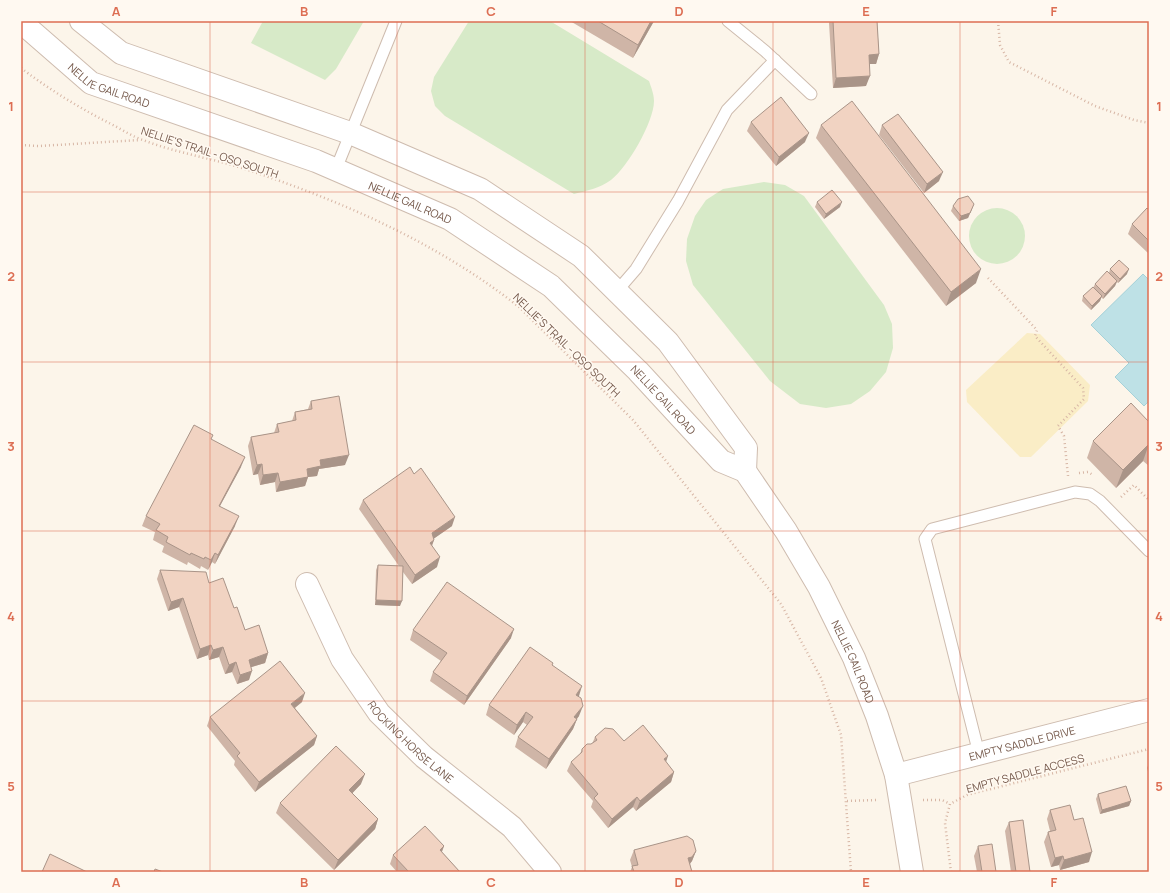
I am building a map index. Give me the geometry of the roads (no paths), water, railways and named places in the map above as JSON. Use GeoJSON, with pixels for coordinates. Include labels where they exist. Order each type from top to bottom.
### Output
{"type":"FeatureCollection","features":[{"type":"Feature","properties":{"kind":"street"},"geometry":{"type":"LineString","coordinates":[[81,21],[121,53],[350,133],[480,189],[581,256],[668,342],[746,448],[745,471]]}},
{"type":"Feature","properties":{"kind":"street","name":"NELLIE GAIL ROAD"},"geometry":{"type":"LineString","coordinates":[[21,22],[91,83],[316,161],[450,218],[551,286],[638,371],[721,460],[745,471],[786,531],[819,588],[854,658],[877,716],[896,775],[912,872]]}},
{"type":"Feature","properties":{"kind":"street","name":"ROCKING HORSE LANE"},"geometry":{"type":"LineString","coordinates":[[307,584],[342,659],[378,713],[424,757],[512,826],[550,872]]}},
{"type":"Feature","properties":{"kind":"street","name":"EMPTY SADDLE DRIVE"},"geometry":{"type":"LineString","coordinates":[[896,775],[1149,710]]}},
{"type":"Feature","properties":{"kind":"lane"},"geometry":{"type":"LineString","coordinates":[[336,169],[396,21]]}},
{"type":"Feature","properties":{"kind":"lane"},"geometry":{"type":"LineString","coordinates":[[728,21],[775,60],[812,94]]}},
{"type":"Feature","properties":{"kind":"lane"},"geometry":{"type":"LineString","coordinates":[[617,292],[636,269],[678,201],[727,110],[775,60]]}},
{"type":"Feature","properties":{"kind":"lane"},"geometry":{"type":"LineString","coordinates":[[979,754],[925,539],[932,529],[1075,492],[1090,494],[1100,501],[1149,551]]}},
{"type":"Feature","properties":{"kind":"water"},"geometry":{"type":"Polygon","coordinates":[[[1143,274],[1149,280],[1149,401],[1144,406],[1115,377],[1129,363],[1091,325],[1143,274]]]}}]}
